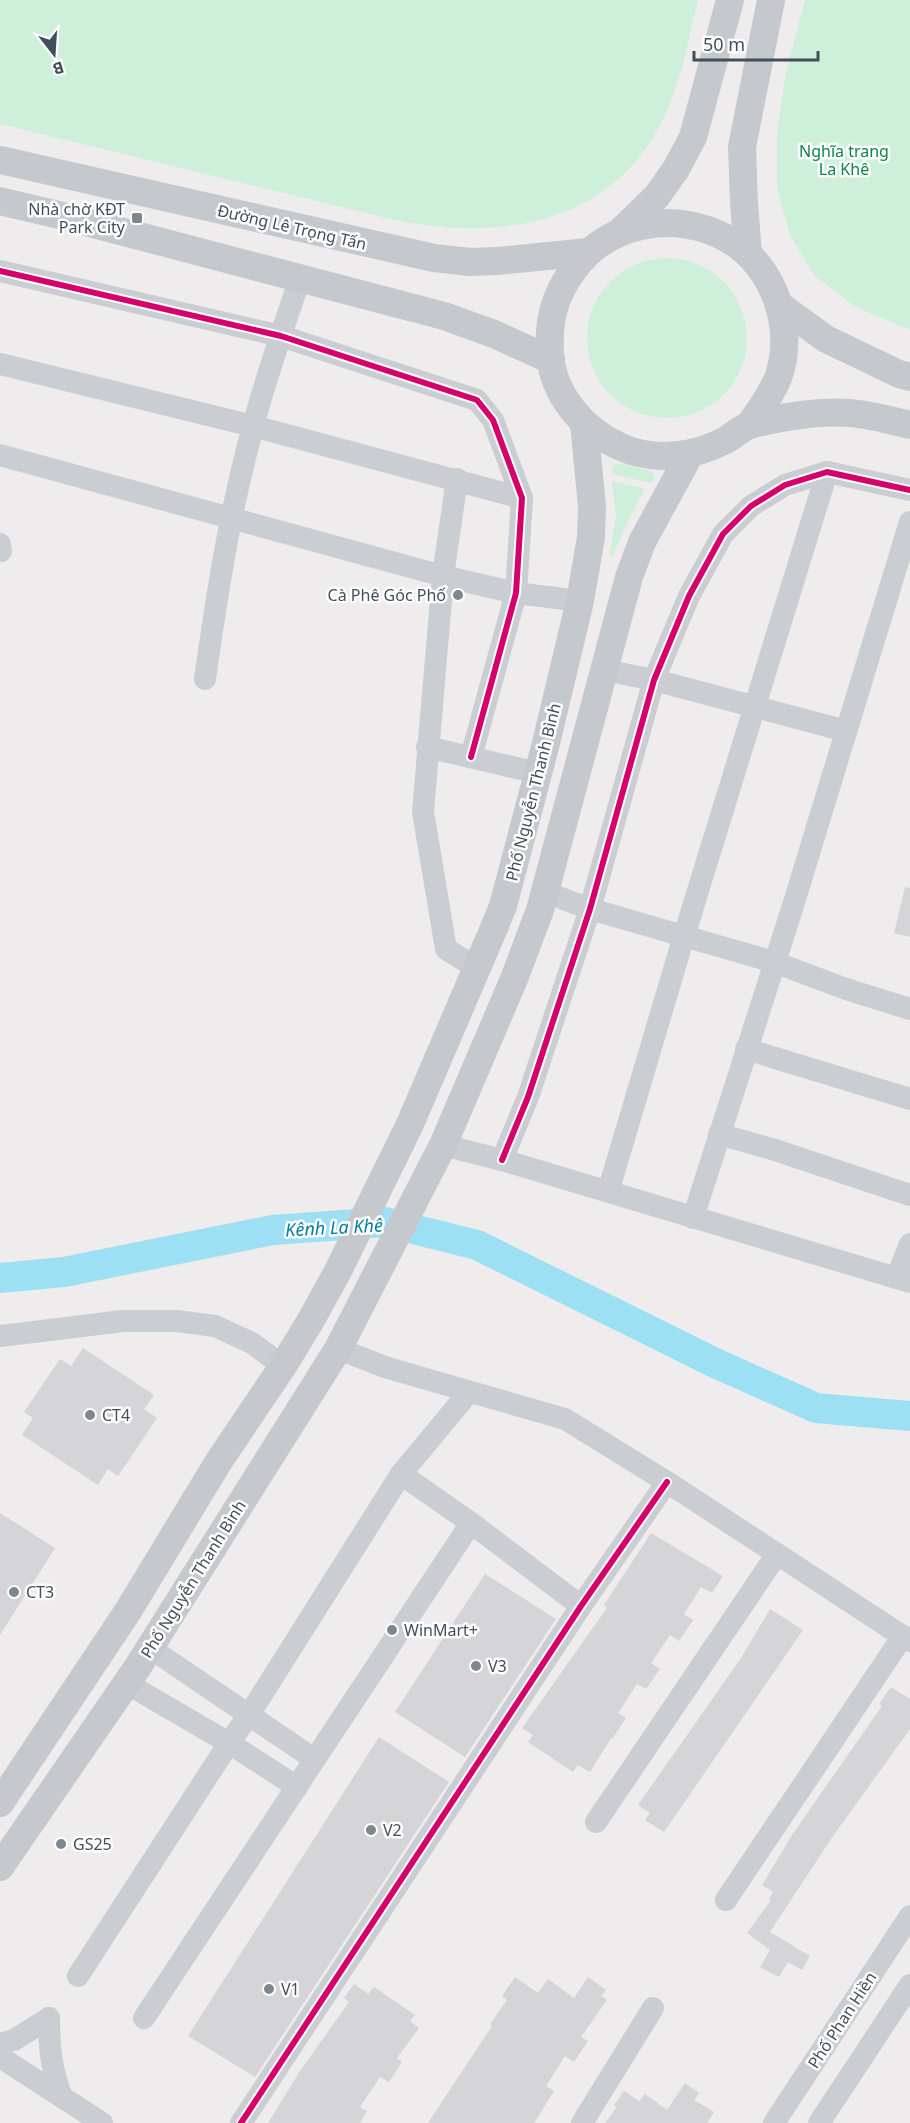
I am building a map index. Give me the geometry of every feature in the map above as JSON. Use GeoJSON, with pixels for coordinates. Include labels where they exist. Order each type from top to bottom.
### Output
{"type":"FeatureCollection","features":[{"type":"Feature","properties":{"kind":"main road"},"geometry":{"type":"LineString","coordinates":[[621,231],[657,196],[676,169],[693,137],[730,0]]}},
{"type":"Feature","properties":{"kind":"main road"},"geometry":{"type":"LineString","coordinates":[[748,254],[742,147],[771,0]]}},
{"type":"Feature","properties":{"kind":"main road","name":"Đường Lê Trọng Tấn"},"geometry":{"type":"LineString","coordinates":[[0,160],[434,258],[470,262],[498,261],[588,252]]}},
{"type":"Feature","properties":{"kind":"main road"},"geometry":{"type":"LineString","coordinates":[[0,201],[444,316],[494,334],[551,360]]}},
{"type":"Feature","properties":{"kind":"main road"},"geometry":{"type":"LineString","coordinates":[[667,222],[690,224],[730,239],[748,254],[772,286],[784,329],[783,353],[778,377],[767,399],[750,424],[724,441],[690,454],[667,456],[644,454],[622,448],[602,437],[584,423],[569,405],[557,383],[551,360],[549,332],[555,303],[565,281],[588,252],[621,231],[644,224],[667,222]]}},
{"type":"Feature","properties":{"kind":"main road"},"geometry":{"type":"LineString","coordinates":[[779,305],[826,339],[899,375],[910,377]]}},
{"type":"Feature","properties":{"kind":"main road"},"geometry":{"type":"LineString","coordinates":[[750,424],[808,415],[848,412],[910,425]]}},
{"type":"Feature","properties":{"kind":"main road","name":"Phố Nguyễn Thanh Bình"},"geometry":{"type":"LineString","coordinates":[[283,1366],[338,1271],[400,1143],[503,906],[580,601],[591,537],[591,507],[584,423]]}},
{"type":"Feature","properties":{"kind":"main road"},"geometry":{"type":"LineString","coordinates":[[443,1145],[514,979],[545,892],[629,577],[642,542],[690,454]]}},
{"type":"Feature","properties":{"kind":"main road","name":"Phố Nguyễn Thanh Bình"},"geometry":{"type":"LineString","coordinates":[[0,1867],[150,1648],[338,1349],[443,1145]]}},
{"type":"Feature","properties":{"kind":"main road"},"geometry":{"type":"LineString","coordinates":[[0,1803],[128,1611],[219,1461],[283,1366]]}},
{"type":"Feature","properties":{"kind":"street"},"geometry":{"type":"LineString","coordinates":[[0,271],[281,336],[477,400],[493,420],[522,498],[516,593],[471,757]]}},
{"type":"Feature","properties":{"kind":"street"},"geometry":{"type":"LineString","coordinates":[[205,679],[219,577],[230,519],[253,426],[300,278]]}},
{"type":"Feature","properties":{"kind":"street"},"geometry":{"type":"LineString","coordinates":[[0,364],[253,426],[522,498]]}},
{"type":"Feature","properties":{"kind":"street"},"geometry":{"type":"LineString","coordinates":[[0,455],[443,576],[516,593],[580,601]]}},
{"type":"Feature","properties":{"kind":"street"},"geometry":{"type":"LineString","coordinates":[[502,1160],[528,1097],[590,909],[654,680],[689,596],[723,534],[751,506],[785,485],[827,472],[910,490]]}},
{"type":"Feature","properties":{"kind":"street"},"geometry":{"type":"LineString","coordinates":[[608,1192],[827,472]]}},
{"type":"Feature","properties":{"kind":"street"},"geometry":{"type":"LineString","coordinates":[[457,479],[443,576],[423,812],[446,949],[477,968]]}},
{"type":"Feature","properties":{"kind":"street"},"geometry":{"type":"LineString","coordinates":[[693,1218],[910,522]]}},
{"type":"Feature","properties":{"kind":"street"},"geometry":{"type":"LineString","coordinates":[[604,670],[654,680],[846,731]]}},
{"type":"Feature","properties":{"kind":"street"},"geometry":{"type":"LineString","coordinates":[[427,747],[538,773]]}},
{"type":"Feature","properties":{"kind":"street"},"geometry":{"type":"LineString","coordinates":[[545,892],[590,909],[774,962],[846,989],[910,1009]]}},
{"type":"Feature","properties":{"kind":"street"},"geometry":{"type":"LineString","coordinates":[[746,1049],[910,1099]]}},
{"type":"Feature","properties":{"kind":"street"},"geometry":{"type":"LineString","coordinates":[[719,1134],[910,1195]]}},
{"type":"Feature","properties":{"kind":"street"},"geometry":{"type":"LineString","coordinates":[[443,1145],[502,1160],[903,1280],[910,1244]]}},
{"type":"Feature","properties":{"kind":"street"},"geometry":{"type":"LineString","coordinates":[[0,1336],[123,1321],[177,1321],[215,1326],[252,1343],[283,1366]]}},
{"type":"Feature","properties":{"kind":"street"},"geometry":{"type":"LineString","coordinates":[[338,1349],[388,1368],[565,1419],[907,1638],[726,1900]]}},
{"type":"Feature","properties":{"kind":"street"},"geometry":{"type":"LineString","coordinates":[[78,1976],[249,1715],[401,1473],[469,1392]]}},
{"type":"Feature","properties":{"kind":"street"},"geometry":{"type":"LineString","coordinates":[[401,1473],[581,1606]]}},
{"type":"Feature","properties":{"kind":"street"},"geometry":{"type":"LineString","coordinates":[[241,2123],[581,1606],[666,1482]]}},
{"type":"Feature","properties":{"kind":"street"},"geometry":{"type":"LineString","coordinates":[[144,2018],[471,1523]]}},
{"type":"Feature","properties":{"kind":"street"},"geometry":{"type":"LineString","coordinates":[[596,1822],[777,1554]]}},
{"type":"Feature","properties":{"kind":"street"},"geometry":{"type":"LineString","coordinates":[[150,1648],[314,1759]]}},
{"type":"Feature","properties":{"kind":"street"},"geometry":{"type":"LineString","coordinates":[[126,1683],[229,1743],[297,1787]]}},
{"type":"Feature","properties":{"kind":"street","name":"Phố Phan Hiền"},"geometry":{"type":"LineString","coordinates":[[774,2123],[910,1916]]}},
{"type":"Feature","properties":{"kind":"street"},"geometry":{"type":"LineString","coordinates":[[819,2123],[910,1985]]}},
{"type":"Feature","properties":{"kind":"street"},"geometry":{"type":"LineString","coordinates":[[582,2123],[653,2008]]}},
{"type":"Feature","properties":{"kind":"street"},"geometry":{"type":"LineString","coordinates":[[0,2044],[14,2040],[49,2018],[52,2066],[62,2097]]}},
{"type":"Feature","properties":{"kind":"street"},"geometry":{"type":"LineString","coordinates":[[0,2057],[102,2123]]}},
{"type":"Feature","properties":{"kind":"green space"},"geometry":{"type":"Polygon","coordinates":[[[0,0],[698,0],[674,93],[654,136],[628,169],[598,195],[562,213],[524,224],[482,228],[439,227],[395,220],[0,124],[0,0]]]}},
{"type":"Feature","properties":{"kind":"green space","name":"Nghĩa trang La Khê"},"geometry":{"type":"Polygon","coordinates":[[[805,0],[910,0],[910,330],[856,307],[814,275],[791,237],[777,189],[777,132],[786,72],[805,0]]]}},
{"type":"Feature","properties":{"kind":"green space"},"geometry":{"type":"Polygon","coordinates":[[[667,258],[683,259],[698,264],[712,271],[724,281],[734,293],[741,307],[746,322],[746,354],[741,369],[734,383],[724,395],[712,405],[698,412],[683,417],[667,418],[651,417],[636,412],[622,405],[610,395],[600,383],[593,369],[588,354],[587,338],[588,322],[593,307],[600,293],[610,281],[622,271],[636,264],[651,259],[667,258]]]}},
{"type":"Feature","properties":{"kind":"green space"},"geometry":{"type":"Polygon","coordinates":[[[619,463],[650,471],[654,474],[655,479],[651,483],[613,474],[613,466],[619,463]]]}},
{"type":"Feature","properties":{"kind":"green space"},"geometry":{"type":"Polygon","coordinates":[[[612,481],[645,489],[629,518],[613,556],[610,555],[616,515],[612,481]]]}},
{"type":"Feature","properties":{"kind":"building"},"geometry":{"type":"Polygon","coordinates":[[[905,887],[910,888],[910,937],[894,933],[905,887]]]}},
{"type":"Feature","properties":{"kind":"building","name":"CT4"},"geometry":{"type":"Polygon","coordinates":[[[83,1348],[154,1395],[144,1409],[157,1418],[118,1476],[108,1469],[98,1485],[22,1435],[33,1418],[24,1412],[60,1359],[71,1366],[83,1348]]]}},
{"type":"Feature","properties":{"kind":"building","name":"CT3"},"geometry":{"type":"Polygon","coordinates":[[[0,1513],[55,1548],[0,1635],[0,1513]]]}},
{"type":"Feature","properties":{"kind":"building"},"geometry":{"type":"Polygon","coordinates":[[[651,1533],[723,1576],[712,1593],[701,1587],[684,1614],[693,1620],[679,1641],[670,1635],[651,1663],[660,1669],[646,1689],[637,1684],[618,1713],[626,1718],[590,1772],[578,1765],[573,1772],[528,1742],[533,1735],[522,1728],[607,1608],[604,1605],[651,1533]]]}},
{"type":"Feature","properties":{"kind":"building","name":"V3"},"geometry":{"type":"Polygon","coordinates":[[[485,1574],[556,1619],[465,1757],[395,1712],[485,1574]]]}},
{"type":"Feature","properties":{"kind":"building"},"geometry":{"type":"Polygon","coordinates":[[[770,1609],[803,1630],[664,1832],[645,1820],[650,1813],[638,1805],[741,1658],[770,1609]]]}},
{"type":"Feature","properties":{"kind":"building"},"geometry":{"type":"Polygon","coordinates":[[[891,1687],[910,1699],[910,1729],[831,1839],[770,1932],[810,1956],[802,1970],[788,1962],[779,1977],[760,1967],[770,1950],[747,1933],[771,1900],[769,1899],[773,1892],[762,1885],[792,1835],[882,1706],[879,1704],[891,1687]]]}},
{"type":"Feature","properties":{"kind":"building"},"geometry":{"type":"Polygon","coordinates":[[[379,1737],[449,1782],[255,2077],[188,2036],[379,1737]]]}},
{"type":"Feature","properties":{"kind":"building"},"geometry":{"type":"Polygon","coordinates":[[[515,1977],[538,1993],[548,1979],[574,1998],[588,1977],[606,1990],[601,1996],[607,2000],[581,2037],[588,2041],[574,2062],[565,2056],[546,2086],[554,2091],[534,2123],[428,2123],[492,2026],[490,2024],[507,2000],[502,1996],[515,1977]]]}},
{"type":"Feature","properties":{"kind":"building"},"geometry":{"type":"Polygon","coordinates":[[[354,1984],[368,1994],[374,1987],[415,2015],[410,2021],[419,2028],[397,2058],[402,2062],[389,2082],[380,2077],[360,2107],[367,2111],[360,2123],[268,2123],[300,2071],[349,2002],[344,1998],[354,1984]]]}},
{"type":"Feature","properties":{"kind":"building"},"geometry":{"type":"Polygon","coordinates":[[[685,2083],[699,2093],[694,2100],[714,2112],[707,2123],[605,2123],[617,2107],[614,2105],[624,2091],[639,2101],[645,2094],[667,2110],[685,2083]]]}},
{"type":"Feature","properties":{"kind":"waterway","name":"Kênh La Khê"},"geometry":{"type":"LineString","coordinates":[[0,1278],[64,1272],[273,1230],[385,1222],[477,1245],[715,1363],[816,1408],[910,1416]]}},
{"type":"Feature","properties":{"kind":"cycle path"},"geometry":{"type":"LineString","coordinates":[[0,271],[281,336],[477,400],[493,420],[522,498],[516,593],[471,757]]}},
{"type":"Feature","properties":{"kind":"cycle path"},"geometry":{"type":"LineString","coordinates":[[502,1160],[528,1097],[590,909],[654,680],[689,596],[723,534],[751,506],[785,485],[827,472],[910,490]]}},
{"type":"Feature","properties":{"kind":"cycle path"},"geometry":{"type":"LineString","coordinates":[[241,2123],[581,1606],[667,1482]]}},
{"type":"Feature","properties":{"kind":"place","name":"Nhà chờ KĐT Park City"},"geometry":{"type":"Point","coordinates":[137,218]}},
{"type":"Feature","properties":{"kind":"place","name":"Cà Phê Góc Phố"},"geometry":{"type":"Point","coordinates":[458,595]}},
{"type":"Feature","properties":{"kind":"place","name":"CT4"},"geometry":{"type":"Point","coordinates":[90,1415]}},
{"type":"Feature","properties":{"kind":"place","name":"CT3"},"geometry":{"type":"Point","coordinates":[14,1592]}},
{"type":"Feature","properties":{"kind":"place","name":"WinMart+"},"geometry":{"type":"Point","coordinates":[392,1630]}},
{"type":"Feature","properties":{"kind":"place","name":"V3"},"geometry":{"type":"Point","coordinates":[476,1666]}},
{"type":"Feature","properties":{"kind":"place","name":"V2"},"geometry":{"type":"Point","coordinates":[371,1830]}},
{"type":"Feature","properties":{"kind":"place","name":"GS25"},"geometry":{"type":"Point","coordinates":[61,1844]}},
{"type":"Feature","properties":{"kind":"place","name":"V1"},"geometry":{"type":"Point","coordinates":[269,1989]}}]}
